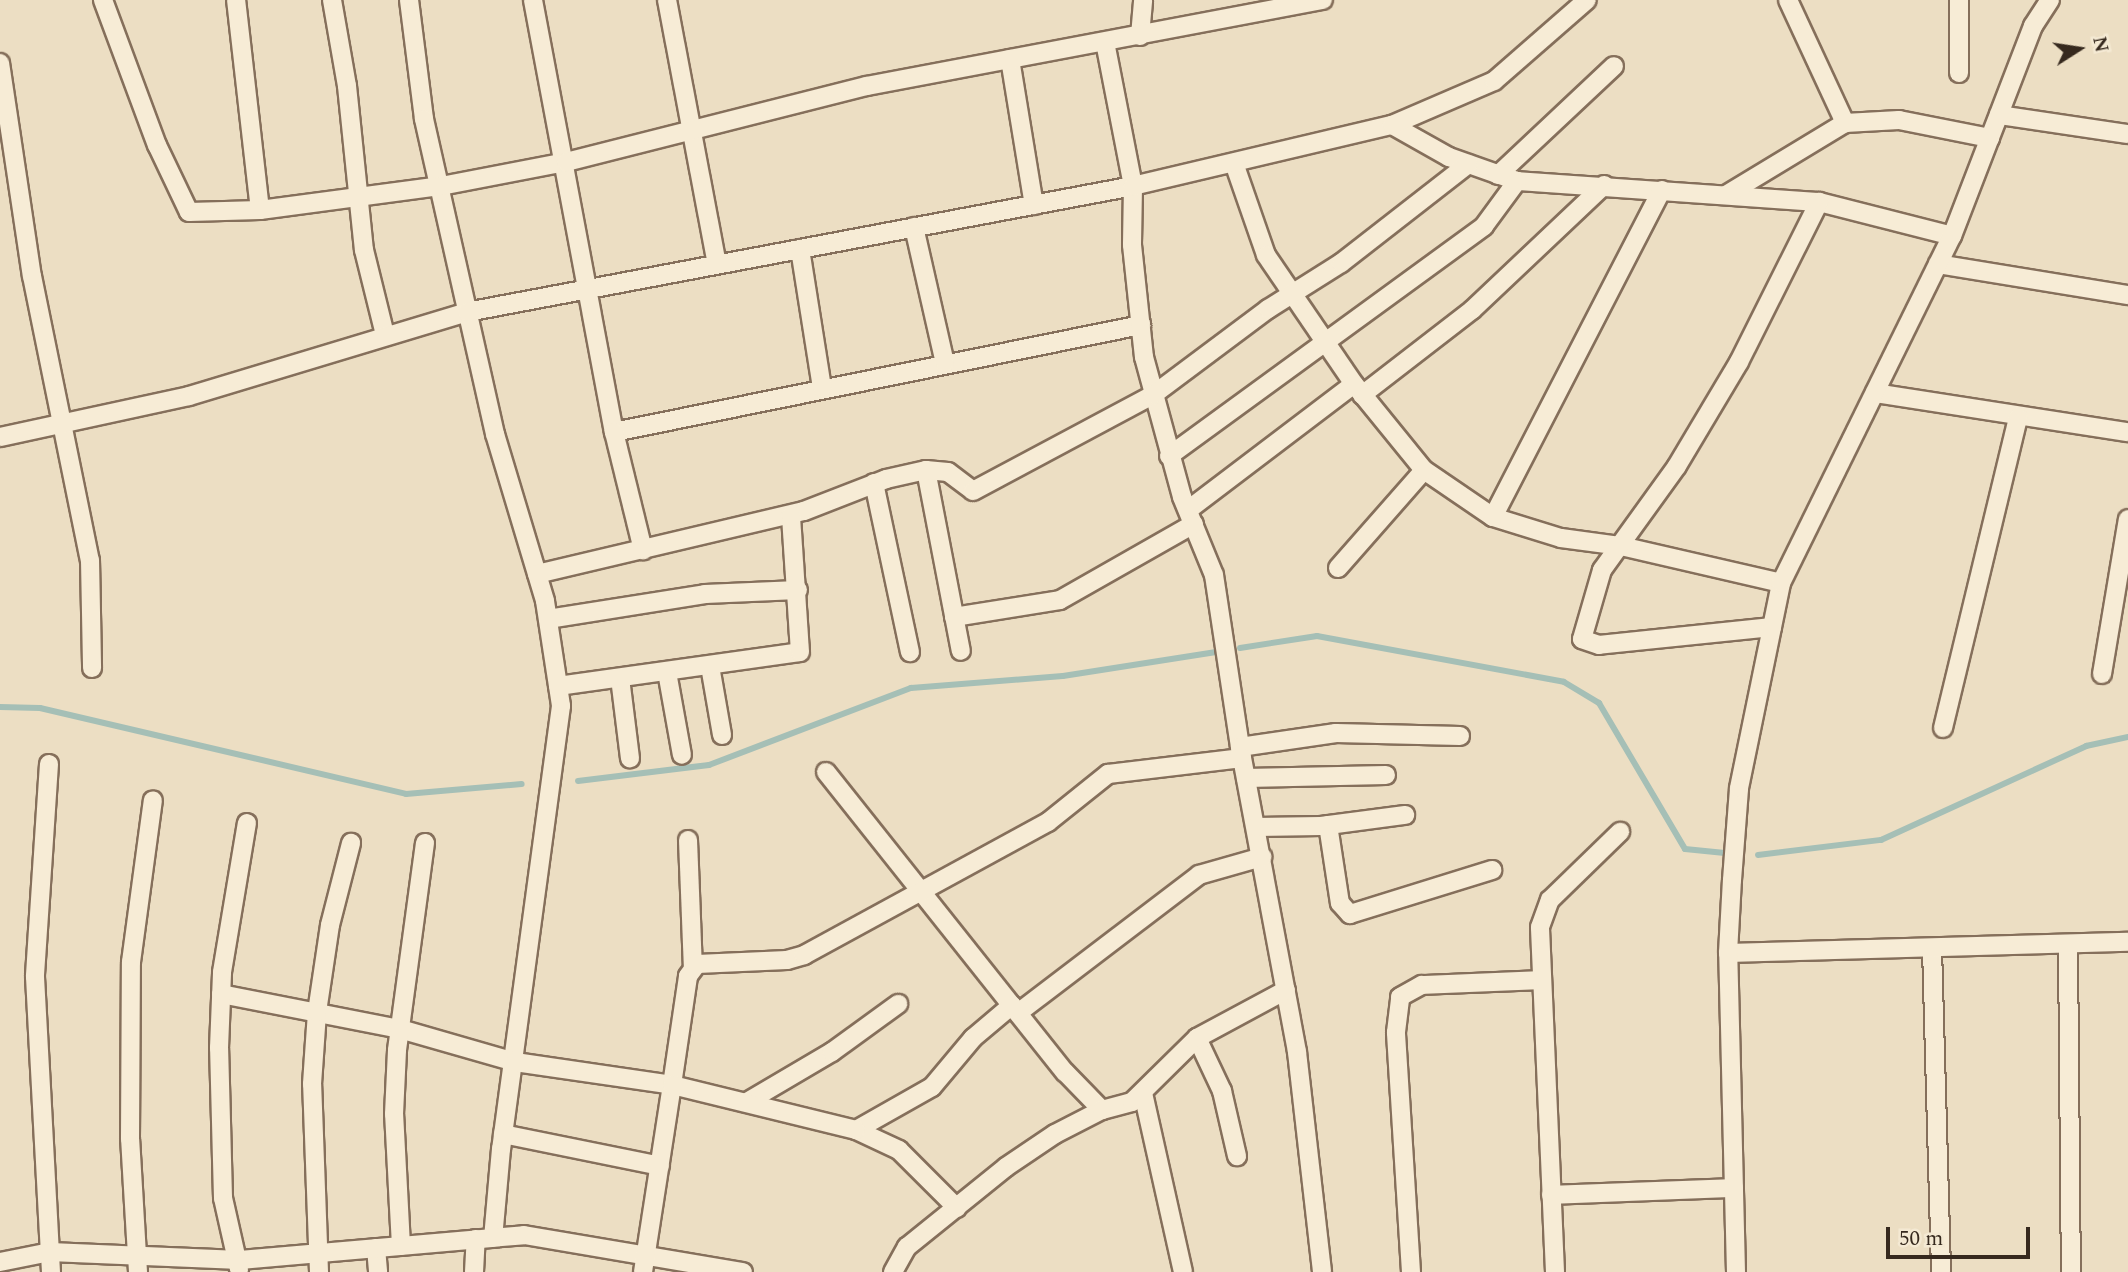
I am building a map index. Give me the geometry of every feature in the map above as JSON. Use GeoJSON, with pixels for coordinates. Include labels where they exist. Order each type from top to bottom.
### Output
{"type":"FeatureCollection","features":[{"type":"Feature","properties":{"kind":"street"},"geometry":{"type":"LineString","coordinates":[[103,0],[157,145],[189,212],[260,210],[358,194],[441,186],[566,162],[867,86],[1323,0]]}},
{"type":"Feature","properties":{"kind":"street"},"geometry":{"type":"LineString","coordinates":[[236,0],[260,210]]}},
{"type":"Feature","properties":{"kind":"street"},"geometry":{"type":"LineString","coordinates":[[332,0],[364,250],[385,335]]}},
{"type":"Feature","properties":{"kind":"street"},"geometry":{"type":"LineString","coordinates":[[409,0],[424,119],[495,434],[548,619],[558,686],[558,753],[515,1062],[484,1239],[474,1272]]}},
{"type":"Feature","properties":{"kind":"street"},"geometry":{"type":"LineString","coordinates":[[533,0],[566,162],[614,432],[643,550]]}},
{"type":"Feature","properties":{"kind":"street"},"geometry":{"type":"LineString","coordinates":[[667,0],[717,264]]}},
{"type":"Feature","properties":{"kind":"street"},"geometry":{"type":"LineString","coordinates":[[1140,36],[1143,0]]}},
{"type":"Feature","properties":{"kind":"street"},"geometry":{"type":"LineString","coordinates":[[0,437],[62,420],[189,396],[467,312],[1133,186],[1392,125],[1494,81],[1587,0]]}},
{"type":"Feature","properties":{"kind":"street"},"geometry":{"type":"LineString","coordinates":[[1788,0],[1845,123]]}},
{"type":"Feature","properties":{"kind":"street"},"geometry":{"type":"LineString","coordinates":[[1959,0],[1959,73]]}},
{"type":"Feature","properties":{"kind":"street"},"geometry":{"type":"LineString","coordinates":[[1736,1272],[1728,953],[1739,788],[1781,583],[1952,236],[2033,26],[2050,0]]}},
{"type":"Feature","properties":{"kind":"street"},"geometry":{"type":"LineString","coordinates":[[1105,42],[1133,186],[1132,245],[1140,325],[1153,395],[1169,456],[1214,575],[1241,752],[1286,990],[1322,1272]]}},
{"type":"Feature","properties":{"kind":"street"},"geometry":{"type":"LineString","coordinates":[[1010,59],[1034,205]]}},
{"type":"Feature","properties":{"kind":"street"},"geometry":{"type":"LineString","coordinates":[[0,62],[32,276],[90,560],[92,668]]}},
{"type":"Feature","properties":{"kind":"street"},"geometry":{"type":"LineString","coordinates":[[1498,175],[1614,66]]}},
{"type":"Feature","properties":{"kind":"street"},"geometry":{"type":"LineString","coordinates":[[1999,115],[2128,134]]}},
{"type":"Feature","properties":{"kind":"street"},"geometry":{"type":"LineString","coordinates":[[1726,195],[1845,123],[1899,120],[1990,138]]}},
{"type":"Feature","properties":{"kind":"street"},"geometry":{"type":"LineString","coordinates":[[1392,125],[1468,164],[1517,181],[1819,202],[1952,236]]}},
{"type":"Feature","properties":{"kind":"street"},"geometry":{"type":"LineString","coordinates":[[1234,163],[1266,255],[1358,389],[1424,470],[1493,517],[1561,538],[1621,546],[1781,583]]}},
{"type":"Feature","properties":{"kind":"street"},"geometry":{"type":"LineString","coordinates":[[537,574],[791,515],[874,484],[926,470],[948,472],[973,491],[1153,395],[1405,216],[1468,164]]}},
{"type":"Feature","properties":{"kind":"street"},"geometry":{"type":"LineString","coordinates":[[1169,456],[1484,226],[1517,181]]}},
{"type":"Feature","properties":{"kind":"street"},"geometry":{"type":"LineString","coordinates":[[954,617],[1060,600],[1191,517],[1358,389],[1472,310],[1604,185]]}},
{"type":"Feature","properties":{"kind":"street"},"geometry":{"type":"LineString","coordinates":[[1493,517],[1662,190]]}},
{"type":"Feature","properties":{"kind":"street"},"geometry":{"type":"LineString","coordinates":[[1772,627],[1599,645],[1582,639],[1602,570],[1677,466],[1739,362],[1819,202]]}},
{"type":"Feature","properties":{"kind":"street"},"geometry":{"type":"LineString","coordinates":[[914,228],[944,363]]}},
{"type":"Feature","properties":{"kind":"street"},"geometry":{"type":"LineString","coordinates":[[800,249],[822,388]]}},
{"type":"Feature","properties":{"kind":"street"},"geometry":{"type":"LineString","coordinates":[[1938,264],[2128,295]]}},
{"type":"Feature","properties":{"kind":"street"},"geometry":{"type":"LineString","coordinates":[[614,432],[1140,325]]}},
{"type":"Feature","properties":{"kind":"street"},"geometry":{"type":"LineString","coordinates":[[1875,393],[2128,432]]}},
{"type":"Feature","properties":{"kind":"street"},"geometry":{"type":"LineString","coordinates":[[1943,728],[2018,417]]}},
{"type":"Feature","properties":{"kind":"street"},"geometry":{"type":"LineString","coordinates":[[926,470],[961,651]]}},
{"type":"Feature","properties":{"kind":"street"},"geometry":{"type":"LineString","coordinates":[[1338,568],[1424,470]]}},
{"type":"Feature","properties":{"kind":"street"},"geometry":{"type":"LineString","coordinates":[[874,484],[910,652]]}},
{"type":"Feature","properties":{"kind":"street"},"geometry":{"type":"LineString","coordinates":[[558,686],[800,652],[791,515]]}},
{"type":"Feature","properties":{"kind":"street"},"geometry":{"type":"LineString","coordinates":[[2102,674],[2128,519]]}},
{"type":"Feature","properties":{"kind":"street"},"geometry":{"type":"LineString","coordinates":[[548,619],[705,594],[797,590]]}},
{"type":"Feature","properties":{"kind":"street"},"geometry":{"type":"LineString","coordinates":[[710,666],[722,735]]}},
{"type":"Feature","properties":{"kind":"street"},"geometry":{"type":"LineString","coordinates":[[667,671],[682,755]]}},
{"type":"Feature","properties":{"kind":"street"},"geometry":{"type":"LineString","coordinates":[[620,678],[630,758]]}},
{"type":"Feature","properties":{"kind":"street"},"geometry":{"type":"LineString","coordinates":[[693,968],[714,961],[795,959],[922,893],[1059,816],[1108,774],[1336,733],[1460,736]]}},
{"type":"Feature","properties":{"kind":"street"},"geometry":{"type":"LineString","coordinates":[[49,764],[35,977],[51,1272]]}},
{"type":"Feature","properties":{"kind":"street"},"geometry":{"type":"LineString","coordinates":[[827,772],[1015,1009],[1102,1110]]}},
{"type":"Feature","properties":{"kind":"street"},"geometry":{"type":"LineString","coordinates":[[1246,778],[1386,775]]}},
{"type":"Feature","properties":{"kind":"street"},"geometry":{"type":"LineString","coordinates":[[137,1264],[130,1139],[131,962],[153,800]]}},
{"type":"Feature","properties":{"kind":"street"},"geometry":{"type":"LineString","coordinates":[[1256,827],[1328,825],[1405,815]]}},
{"type":"Feature","properties":{"kind":"street"},"geometry":{"type":"LineString","coordinates":[[239,1266],[223,1198],[221,994],[247,822]]}},
{"type":"Feature","properties":{"kind":"street"},"geometry":{"type":"LineString","coordinates":[[1328,825],[1340,903],[1350,914],[1492,870]]}},
{"type":"Feature","properties":{"kind":"street"},"geometry":{"type":"LineString","coordinates":[[1555,1272],[1540,980],[1544,911],[1620,832]]}},
{"type":"Feature","properties":{"kind":"street"},"geometry":{"type":"LineString","coordinates":[[644,1264],[688,976],[693,968],[688,841]]}},
{"type":"Feature","properties":{"kind":"street"},"geometry":{"type":"LineString","coordinates":[[319,1272],[312,1084],[317,1012],[330,925],[351,843]]}},
{"type":"Feature","properties":{"kind":"street"},"geometry":{"type":"LineString","coordinates":[[401,1246],[394,1114],[400,1029],[425,843]]}},
{"type":"Feature","properties":{"kind":"street"},"geometry":{"type":"LineString","coordinates":[[856,1130],[932,1087],[972,1038],[1199,875],[1262,857]]}},
{"type":"Feature","properties":{"kind":"street"},"geometry":{"type":"LineString","coordinates":[[1728,953],[2128,942]]}},
{"type":"Feature","properties":{"kind":"street"},"geometry":{"type":"LineString","coordinates":[[2068,944],[2071,1272]]}},
{"type":"Feature","properties":{"kind":"street"},"geometry":{"type":"LineString","coordinates":[[1933,948],[1941,1272]]}},
{"type":"Feature","properties":{"kind":"street"},"geometry":{"type":"LineString","coordinates":[[1412,1272],[1396,1032],[1400,997],[1422,985],[1540,980]]}},
{"type":"Feature","properties":{"kind":"street"},"geometry":{"type":"LineString","coordinates":[[893,1272],[907,1247],[1016,1161],[1102,1110],[1132,1102],[1197,1038],[1286,990]]}},
{"type":"Feature","properties":{"kind":"street"},"geometry":{"type":"LineString","coordinates":[[221,994],[400,1029],[515,1062],[672,1085],[856,1130],[900,1150],[957,1208]]}},
{"type":"Feature","properties":{"kind":"street"},"geometry":{"type":"LineString","coordinates":[[747,1102],[832,1052],[898,1004]]}},
{"type":"Feature","properties":{"kind":"street"},"geometry":{"type":"LineString","coordinates":[[1197,1038],[1222,1091],[1237,1156]]}},
{"type":"Feature","properties":{"kind":"street"},"geometry":{"type":"LineString","coordinates":[[1143,1094],[1183,1272]]}},
{"type":"Feature","properties":{"kind":"street"},"geometry":{"type":"LineString","coordinates":[[503,1134],[660,1166]]}},
{"type":"Feature","properties":{"kind":"street"},"geometry":{"type":"LineString","coordinates":[[1552,1195],[1734,1188]]}},
{"type":"Feature","properties":{"kind":"street"},"geometry":{"type":"LineString","coordinates":[[0,1262],[50,1252],[137,1264],[239,1266],[318,1253],[524,1235],[644,1264],[743,1272]]}},
{"type":"Feature","properties":{"kind":"street"},"geometry":{"type":"LineString","coordinates":[[376,1248],[378,1272]]}},
{"type":"Feature","properties":{"kind":"waterway"},"geometry":{"type":"LineString","coordinates":[[1240,648],[1317,636],[1564,682],[1599,703],[1685,849],[1725,853]]}},
{"type":"Feature","properties":{"kind":"waterway"},"geometry":{"type":"LineString","coordinates":[[578,781],[709,765],[911,688],[1063,676],[1216,652]]}},
{"type":"Feature","properties":{"kind":"waterway"},"geometry":{"type":"LineString","coordinates":[[0,707],[40,708],[406,794],[522,784]]}},
{"type":"Feature","properties":{"kind":"waterway"},"geometry":{"type":"LineString","coordinates":[[1758,855],[1881,840],[2086,746],[2128,737]]}}]}
